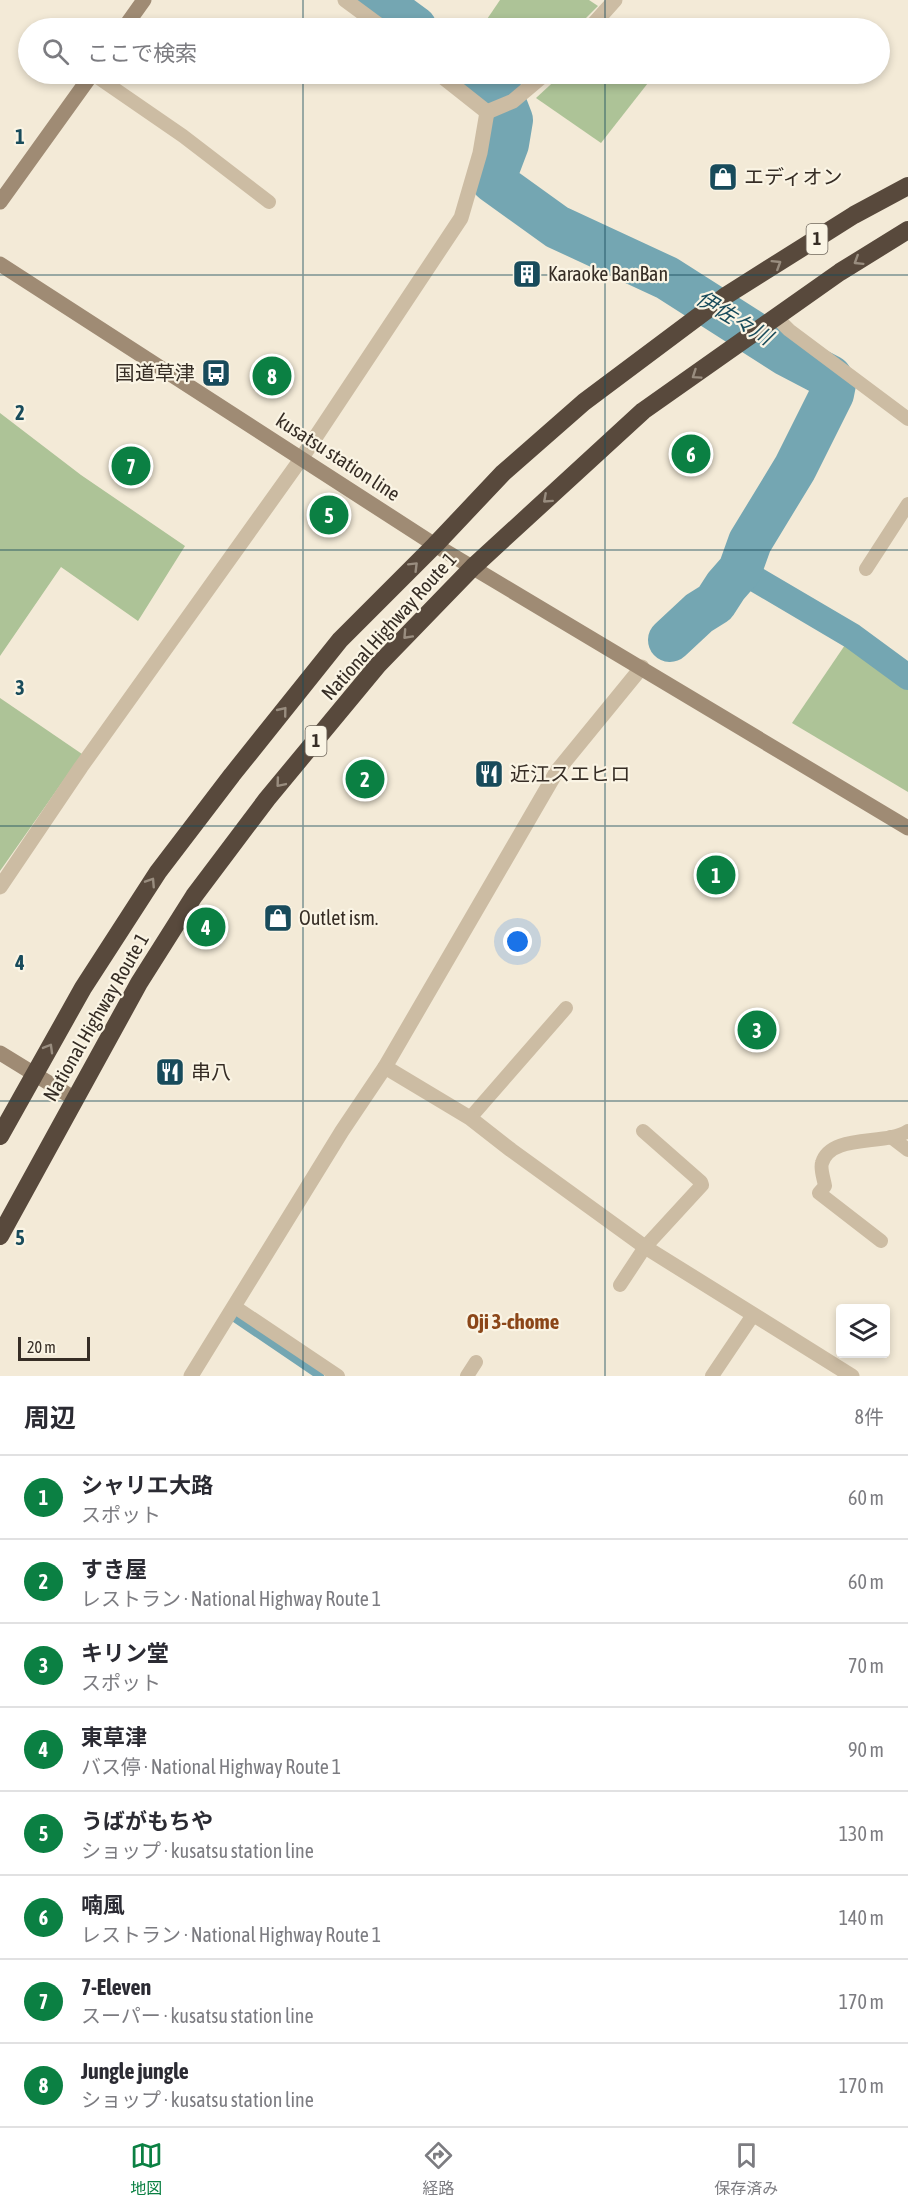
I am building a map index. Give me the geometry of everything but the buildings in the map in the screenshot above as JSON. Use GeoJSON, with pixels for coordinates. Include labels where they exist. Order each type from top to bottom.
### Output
{"type":"FeatureCollection","features":[{"type":"Feature","properties":{"kind":"highway","name":"National Highway Route 1"},"geometry":{"type":"LineString","coordinates":[[0,1136],[83,988],[158,872],[218,792],[340,640],[503,473],[575,410],[727,295],[854,215],[908,186]]}},
{"type":"Feature","properties":{"kind":"highway","name":"National Highway Route 1"},"geometry":{"type":"LineString","coordinates":[[0,1236],[139,983],[194,896],[267,799],[378,665],[473,567],[644,411],[840,272],[908,230]]}},
{"type":"Feature","properties":{"kind":"street"},"geometry":{"type":"LineString","coordinates":[[131,18],[144,0]]}},
{"type":"Feature","properties":{"kind":"street"},"geometry":{"type":"LineString","coordinates":[[345,0],[369,18]]}},
{"type":"Feature","properties":{"kind":"street"},"geometry":{"type":"LineString","coordinates":[[599,18],[615,0]]}},
{"type":"Feature","properties":{"kind":"street"},"geometry":{"type":"LineString","coordinates":[[0,202],[85,84]]}},
{"type":"Feature","properties":{"kind":"street"},"geometry":{"type":"LineString","coordinates":[[452,84],[488,112]]}},
{"type":"Feature","properties":{"kind":"street"},"geometry":{"type":"LineString","coordinates":[[488,112],[513,100],[533,84]]}},
{"type":"Feature","properties":{"kind":"street"},"geometry":{"type":"LineString","coordinates":[[0,887],[81,767],[301,459],[461,218],[480,153],[488,112]]}},
{"type":"Feature","properties":{"kind":"street","name":"kusatsu station line"},"geometry":{"type":"LineString","coordinates":[[0,264],[435,545],[908,828]]}},
{"type":"Feature","properties":{"kind":"street"},"geometry":{"type":"LineString","coordinates":[[191,1376],[342,1131],[386,1067],[557,771],[642,668]]}},
{"type":"Feature","properties":{"kind":"street"},"geometry":{"type":"LineString","coordinates":[[0,1053],[75,1099]]}},
{"type":"Feature","properties":{"kind":"street"},"geometry":{"type":"LineString","coordinates":[[386,1067],[470,1118],[645,1247],[852,1376]]}},
{"type":"Feature","properties":{"kind":"lane"},"geometry":{"type":"LineString","coordinates":[[107,84],[183,136],[268,202]]}},
{"type":"Feature","properties":{"kind":"lane"},"geometry":{"type":"LineString","coordinates":[[772,320],[789,330],[908,420]]}},
{"type":"Feature","properties":{"kind":"lane"},"geometry":{"type":"LineString","coordinates":[[866,569],[908,504]]}},
{"type":"Feature","properties":{"kind":"lane"},"geometry":{"type":"LineString","coordinates":[[470,1118],[566,1008]]}},
{"type":"Feature","properties":{"kind":"lane"},"geometry":{"type":"LineString","coordinates":[[620,1285],[645,1247],[702,1185],[643,1131]]}},
{"type":"Feature","properties":{"kind":"lane"},"geometry":{"type":"LineString","coordinates":[[881,1241],[819,1193],[825,1186],[821,1164],[828,1152],[840,1145],[891,1137],[908,1131]]}},
{"type":"Feature","properties":{"kind":"lane"},"geometry":{"type":"LineString","coordinates":[[891,1137],[908,1150]]}},
{"type":"Feature","properties":{"kind":"lane"},"geometry":{"type":"LineString","coordinates":[[235,1307],[338,1376]]}},
{"type":"Feature","properties":{"kind":"lane"},"geometry":{"type":"LineString","coordinates":[[712,1376],[753,1315]]}},
{"type":"Feature","properties":{"kind":"lane"},"geometry":{"type":"LineString","coordinates":[[467,1376],[476,1362]]}},
{"type":"Feature","properties":{"kind":"green space"},"geometry":{"type":"Polygon","coordinates":[[[500,0],[589,0],[598,6],[586,18],[488,18],[500,0]]]}},
{"type":"Feature","properties":{"kind":"green space"},"geometry":{"type":"Polygon","coordinates":[[[504,84],[517,84],[509,90],[504,84]]]}},
{"type":"Feature","properties":{"kind":"green space"},"geometry":{"type":"Polygon","coordinates":[[[551,84],[647,84],[601,143],[536,98],[551,84]]]}},
{"type":"Feature","properties":{"kind":"green space"},"geometry":{"type":"Polygon","coordinates":[[[0,413],[81,475],[185,546],[138,621],[61,567],[0,656],[0,413]]]}},
{"type":"Feature","properties":{"kind":"green space"},"geometry":{"type":"Polygon","coordinates":[[[853,640],[908,682],[908,792],[792,723],[845,645],[853,640]]]}},
{"type":"Feature","properties":{"kind":"green space"},"geometry":{"type":"Polygon","coordinates":[[[0,698],[82,754],[0,871],[0,698]]]}},
{"type":"Feature","properties":{"kind":"waterway","name":"伊佐々川"},"geometry":{"type":"LineString","coordinates":[[377,0],[401,18]]}},
{"type":"Feature","properties":{"kind":"waterway","name":"伊佐々川"},"geometry":{"type":"LineString","coordinates":[[492,84],[499,89],[511,120],[507,144],[493,181],[557,227],[667,278],[786,354],[830,377],[834,384],[832,394],[795,468],[750,542],[740,570],[715,603],[699,613],[670,640]]}},
{"type":"Feature","properties":{"kind":"waterway","name":"伊佐々川"},"geometry":{"type":"LineString","coordinates":[[740,570],[852,636],[908,677]]}},
{"type":"Feature","properties":{"kind":"waterway"},"geometry":{"type":"LineString","coordinates":[[227,1313],[320,1376]]}},
{"type":"Feature","properties":{"kind":"place","name":"エディオン"},"geometry":{"type":"Point","coordinates":[723,177]}},
{"type":"Feature","properties":{"kind":"place","name":"Karaoke BanBan"},"geometry":{"type":"Point","coordinates":[527,274]}},
{"type":"Feature","properties":{"kind":"place","name":"国道草津"},"geometry":{"type":"Point","coordinates":[216,373]}},
{"type":"Feature","properties":{"kind":"place","name":"Jungle jungle"},"geometry":{"type":"Point","coordinates":[272,376]}},
{"type":"Feature","properties":{"kind":"place","name":"喃風"},"geometry":{"type":"Point","coordinates":[691,454]}},
{"type":"Feature","properties":{"kind":"place","name":"7-Eleven"},"geometry":{"type":"Point","coordinates":[131,466]}},
{"type":"Feature","properties":{"kind":"place","name":"うばがもちや"},"geometry":{"type":"Point","coordinates":[329,515]}},
{"type":"Feature","properties":{"kind":"place","name":"近江スエヒロ"},"geometry":{"type":"Point","coordinates":[489,774]}},
{"type":"Feature","properties":{"kind":"place","name":"すき屋"},"geometry":{"type":"Point","coordinates":[365,779]}},
{"type":"Feature","properties":{"kind":"place","name":"シャリエ大路"},"geometry":{"type":"Point","coordinates":[716,875]}},
{"type":"Feature","properties":{"kind":"place","name":"Outlet ism."},"geometry":{"type":"Point","coordinates":[278,918]}},
{"type":"Feature","properties":{"kind":"place","name":"東草津"},"geometry":{"type":"Point","coordinates":[206,927]}},
{"type":"Feature","properties":{"kind":"place","name":"キリン堂"},"geometry":{"type":"Point","coordinates":[757,1030]}},
{"type":"Feature","properties":{"kind":"place","name":"串八"},"geometry":{"type":"Point","coordinates":[170,1072]}},
{"type":"Feature","properties":{"kind":"district","name":"Oji 3-chome"},"geometry":{"type":"Point","coordinates":[513,1322]}}]}
